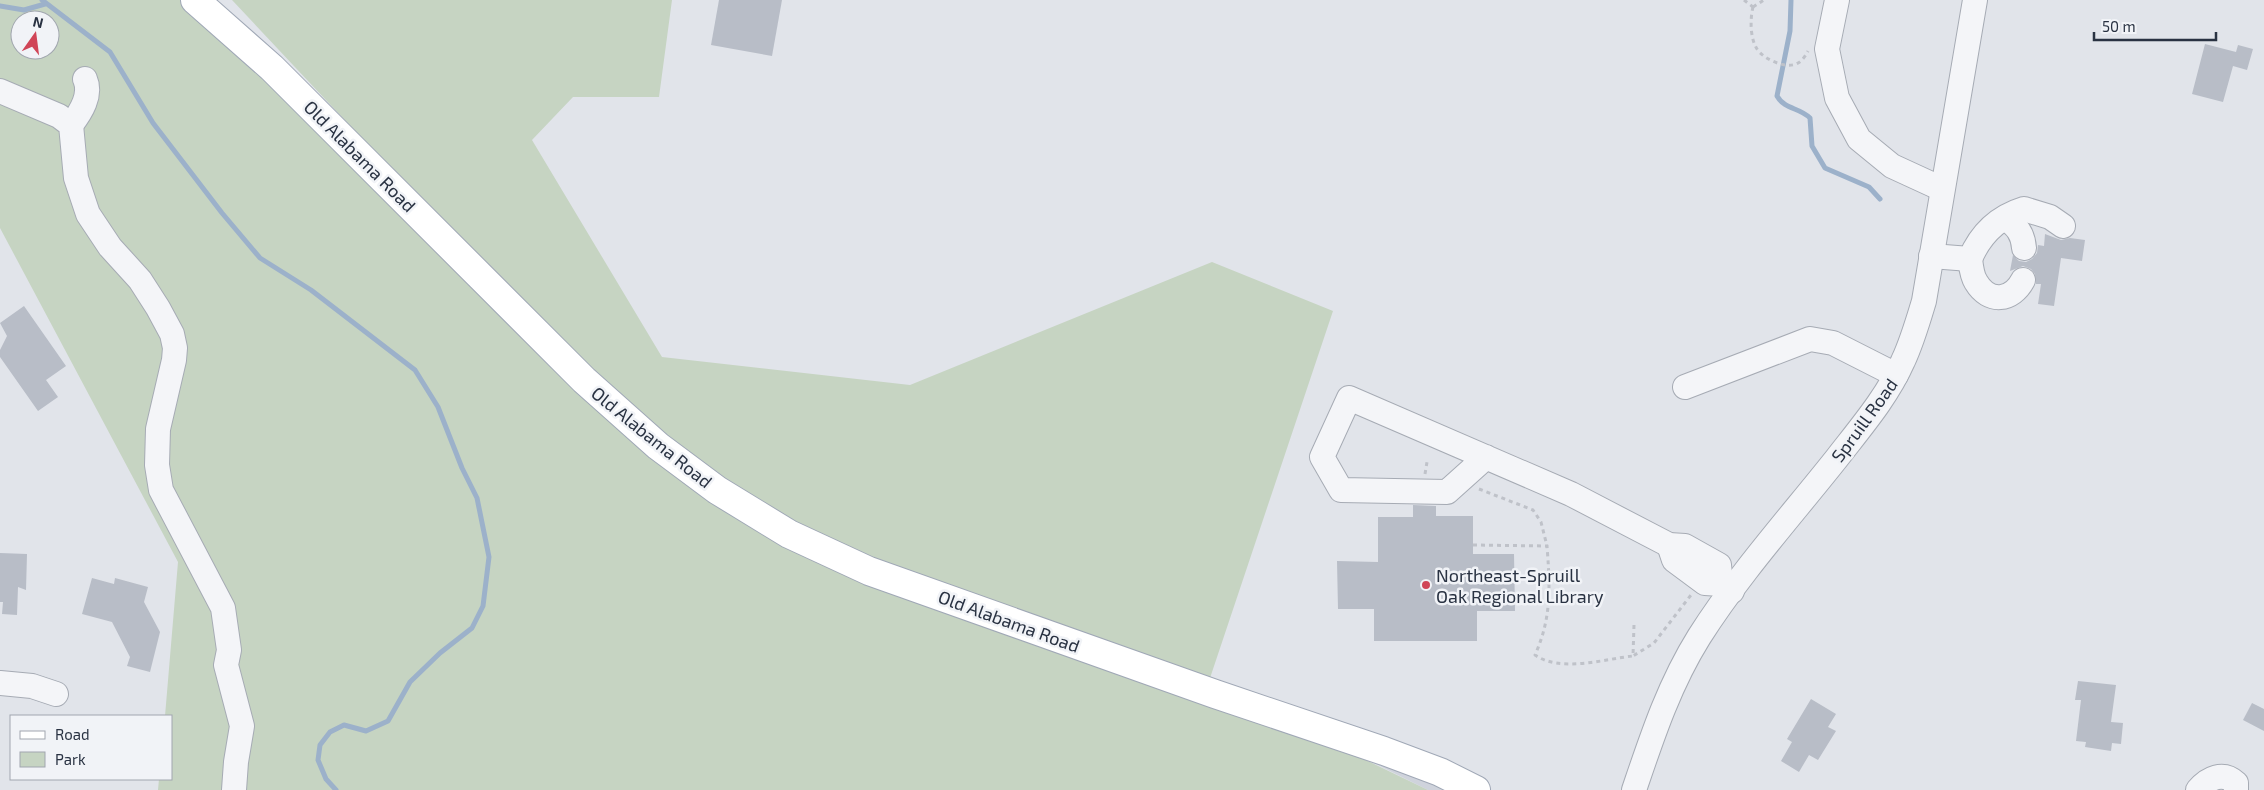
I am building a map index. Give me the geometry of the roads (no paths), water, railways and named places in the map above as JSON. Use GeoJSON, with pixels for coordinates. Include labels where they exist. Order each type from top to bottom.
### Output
{"type":"FeatureCollection","features":[{"type":"Feature","properties":{"kind":"main road","name":"Old Alabama Road"},"geometry":{"type":"LineString","coordinates":[[195,0],[272,68],[584,380],[658,446],[717,490],[789,534],[869,572],[1215,694],[1384,751],[1440,772],[1476,790]]}},
{"type":"Feature","properties":{"kind":"street"},"geometry":{"type":"LineString","coordinates":[[1837,0],[1827,49],[1837,98],[1859,139],[1892,166],[1942,189]]}},
{"type":"Feature","properties":{"kind":"street","name":"Spruill Road"},"geometry":{"type":"LineString","coordinates":[[1634,790],[1661,710],[1699,637],[1718,585],[1874,412],[1896,375],[1915,332],[1924,301],[1975,0]]}},
{"type":"Feature","properties":{"kind":"street"},"geometry":{"type":"LineString","coordinates":[[85,79],[88,86],[87,95],[81,110],[71,125],[76,178],[88,214],[110,247],[140,280],[172,334],[175,348],[158,429],[157,464],[161,490],[223,608],[229,650],[226,665],[242,726],[234,790]]}},
{"type":"Feature","properties":{"kind":"street"},"geometry":{"type":"LineString","coordinates":[[0,91],[59,116],[71,125]]}},
{"type":"Feature","properties":{"kind":"street"},"geometry":{"type":"LineString","coordinates":[[2022,280],[2015,292],[1999,298],[1991,297],[1976,282],[1970,259],[1976,244],[1987,230],[2005,218],[2024,209],[2050,217],[2063,226]]}},
{"type":"Feature","properties":{"kind":"street"},"geometry":{"type":"LineString","coordinates":[[2005,218],[2014,224],[2020,233],[2024,248]]}},
{"type":"Feature","properties":{"kind":"street"},"geometry":{"type":"LineString","coordinates":[[1931,256],[1970,259]]}},
{"type":"Feature","properties":{"kind":"street"},"geometry":{"type":"LineString","coordinates":[[1684,388],[1810,339],[1834,343],[1896,375]]}},
{"type":"Feature","properties":{"kind":"street"},"geometry":{"type":"LineString","coordinates":[[1486,458],[1447,492],[1341,490],[1322,457],[1349,398],[1586,500],[1669,545],[1674,560],[1718,585]]}},
{"type":"Feature","properties":{"kind":"street"},"geometry":{"type":"LineString","coordinates":[[0,683],[32,686],[56,694]]}},
{"type":"Feature","properties":{"kind":"street"},"geometry":{"type":"LineString","coordinates":[[2198,790],[2211,779],[2222,776],[2231,778],[2236,782],[2236,790]]}},
{"type":"Feature","properties":{"kind":"waterway"},"geometry":{"type":"LineString","coordinates":[[42,0],[110,52],[153,123],[222,213],[260,258],[311,290],[415,370],[438,407],[462,468],[477,498],[489,557],[483,606],[472,628],[440,653],[410,682],[388,721],[366,731],[344,725],[330,732],[320,745],[318,760],[326,779],[336,790]]}},
{"type":"Feature","properties":{"kind":"waterway"},"geometry":{"type":"LineString","coordinates":[[1791,0],[1790,31],[1777,96],[1784,104],[1806,114],[1810,118],[1812,146],[1825,168],[1869,187],[1880,199]]}},
{"type":"Feature","properties":{"kind":"waterway"},"geometry":{"type":"LineString","coordinates":[[0,6],[24,10],[45,4]]}},
{"type":"Feature","properties":{"kind":"place","name":"Northeast-Spruill Oak Regional Library"},"geometry":{"type":"Point","coordinates":[1426,585]}}]}
